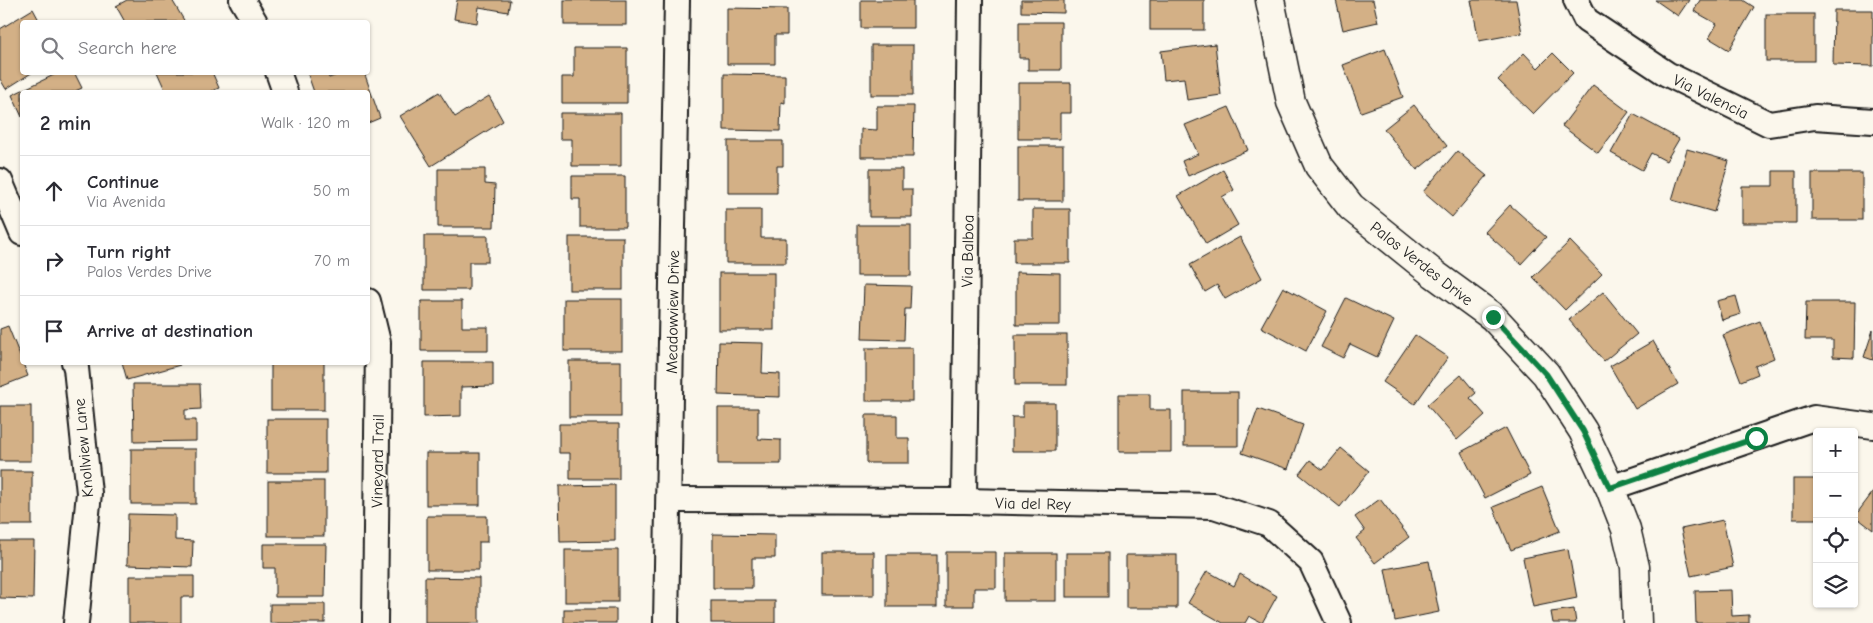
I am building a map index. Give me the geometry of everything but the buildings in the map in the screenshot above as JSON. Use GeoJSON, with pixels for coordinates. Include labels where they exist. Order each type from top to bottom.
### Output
{"type":"FeatureCollection","features":[{"type":"Feature","properties":{"kind":"street"},"geometry":{"type":"LineString","coordinates":[[242,0],[255,20]]}},
{"type":"Feature","properties":{"kind":"street","name":"Meadowview Drive"},"geometry":{"type":"LineString","coordinates":[[666,623],[677,0]]}},
{"type":"Feature","properties":{"kind":"street","name":"Via Balboa"},"geometry":{"type":"LineString","coordinates":[[964,502],[970,0]]}},
{"type":"Feature","properties":{"kind":"street","name":"Palos Verdes Drive"},"geometry":{"type":"LineString","coordinates":[[1270,0],[1291,102],[1319,166],[1351,208],[1434,274],[1493,317],[1546,374],[1583,431],[1610,488],[1626,529],[1635,567],[1638,623]]}},
{"type":"Feature","properties":{"kind":"street","name":"Via Valencia"},"geometry":{"type":"LineString","coordinates":[[1576,0],[1586,20],[1667,74],[1769,124],[1815,117],[1873,121]]}},
{"type":"Feature","properties":{"kind":"street"},"geometry":{"type":"LineString","coordinates":[[279,75],[285,90]]}},
{"type":"Feature","properties":{"kind":"street"},"geometry":{"type":"LineString","coordinates":[[0,181],[20,228]]}},
{"type":"Feature","properties":{"kind":"street","name":"Vineyard Trail"},"geometry":{"type":"LineString","coordinates":[[370,309],[378,342],[375,623]]}},
{"type":"Feature","properties":{"kind":"street","name":"Knollview Lane"},"geometry":{"type":"LineString","coordinates":[[75,365],[89,493],[76,623]]}},
{"type":"Feature","properties":{"kind":"street"},"geometry":{"type":"LineString","coordinates":[[1610,488],[1814,418],[1873,426]]}},
{"type":"Feature","properties":{"kind":"street","name":"Via del Rey"},"geometry":{"type":"LineString","coordinates":[[669,500],[1214,506],[1269,524],[1311,562],[1339,623]]}},
{"type":"Feature","properties":{"kind":"route"},"geometry":{"type":"LineString","coordinates":[[1493,317],[1546,374],[1583,431],[1610,488],[1756,438]]}}]}
